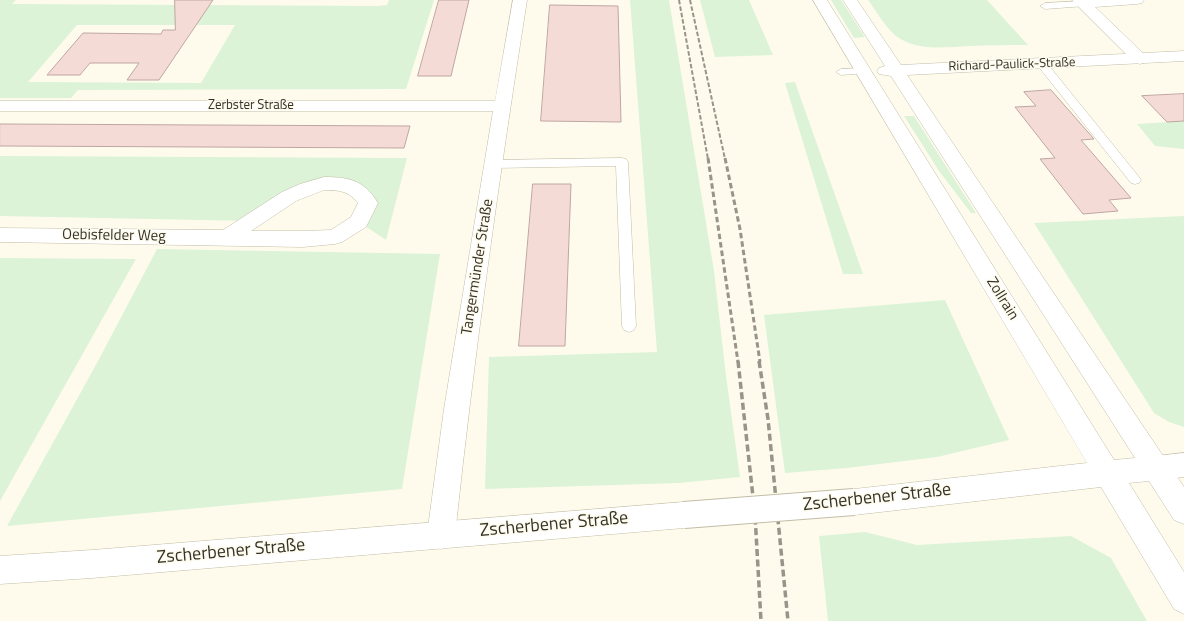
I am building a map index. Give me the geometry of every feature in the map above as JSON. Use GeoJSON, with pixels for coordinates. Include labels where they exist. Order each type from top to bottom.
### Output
{"type":"FeatureCollection","features":[{"type":"Feature","properties":{"kind":"street","name":"Tangermünder Straße"},"geometry":{"type":"LineString","coordinates":[[441,534],[454,424],[502,106],[520,0]]}},
{"type":"Feature","properties":{"kind":"street","name":"Zollrain"},"geometry":{"type":"LineString","coordinates":[[820,0],[852,72],[1107,472],[1184,599]]}},
{"type":"Feature","properties":{"kind":"street"},"geometry":{"type":"LineString","coordinates":[[850,0],[1184,511]]}},
{"type":"Feature","properties":{"kind":"street"},"geometry":{"type":"LineString","coordinates":[[1081,2],[1137,0]]}},
{"type":"Feature","properties":{"kind":"street"},"geometry":{"type":"LineString","coordinates":[[1081,2],[1140,59]]}},
{"type":"Feature","properties":{"kind":"street","name":"Richard-Paulick-Straße"},"geometry":{"type":"LineString","coordinates":[[852,72],[1184,56]]}},
{"type":"Feature","properties":{"kind":"street","name":"Zerbster Straße"},"geometry":{"type":"LineString","coordinates":[[0,106],[502,106]]}},
{"type":"Feature","properties":{"kind":"street","name":"Oebisfelder Weg"},"geometry":{"type":"LineString","coordinates":[[0,235],[227,238],[303,239],[335,237],[359,222],[368,203],[357,189],[334,182],[304,188],[279,202],[227,238]]}},
{"type":"Feature","properties":{"kind":"street","name":"Zscherbener Straße"},"geometry":{"type":"LineString","coordinates":[[0,570],[854,502],[1107,472],[1184,465]]}},
{"type":"Feature","properties":{"kind":"lane"},"geometry":{"type":"LineString","coordinates":[[1045,6],[1081,2]]}},
{"type":"Feature","properties":{"kind":"lane"},"geometry":{"type":"LineString","coordinates":[[1042,64],[1135,180]]}},
{"type":"Feature","properties":{"kind":"lane"},"geometry":{"type":"LineString","coordinates":[[493,164],[622,162],[629,326]]}},
{"type":"Feature","properties":{"kind":"green space"},"geometry":{"type":"Polygon","coordinates":[[[0,0],[16,0],[12,4],[378,6],[387,5],[389,0],[434,0],[406,89],[78,90],[71,98],[0,98],[0,0]],[[77,25],[28,82],[201,83],[235,25],[77,25]]]}},
{"type":"Feature","properties":{"kind":"green space"},"geometry":{"type":"Polygon","coordinates":[[[630,0],[669,0],[714,271],[726,376],[740,477],[679,483],[485,489],[489,357],[657,352],[630,0]]]}},
{"type":"Feature","properties":{"kind":"green space"},"geometry":{"type":"Polygon","coordinates":[[[700,0],[749,0],[773,55],[715,57],[700,0]]]}},
{"type":"Feature","properties":{"kind":"green space"},"geometry":{"type":"Polygon","coordinates":[[[831,0],[841,0],[865,37],[854,38],[831,0]]]}},
{"type":"Feature","properties":{"kind":"green space"},"geometry":{"type":"Polygon","coordinates":[[[868,0],[987,0],[1028,45],[932,47],[913,44],[896,36],[885,24],[868,0]]]}},
{"type":"Feature","properties":{"kind":"green space"},"geometry":{"type":"Polygon","coordinates":[[[795,82],[863,274],[843,274],[785,83],[795,82]]]}},
{"type":"Feature","properties":{"kind":"green space"},"geometry":{"type":"Polygon","coordinates":[[[904,116],[914,116],[976,213],[971,213],[939,171],[904,116]]]}},
{"type":"Feature","properties":{"kind":"green space"},"geometry":{"type":"Polygon","coordinates":[[[1184,121],[1184,149],[1155,146],[1137,124],[1184,121]]]}},
{"type":"Feature","properties":{"kind":"green space"},"geometry":{"type":"Polygon","coordinates":[[[0,156],[407,158],[386,240],[359,222],[368,203],[334,182],[252,221],[0,216],[0,156]]]}},
{"type":"Feature","properties":{"kind":"green space"},"geometry":{"type":"Polygon","coordinates":[[[1184,216],[1184,427],[1169,422],[1154,413],[1034,223],[1184,216]]]}},
{"type":"Feature","properties":{"kind":"green space"},"geometry":{"type":"Polygon","coordinates":[[[157,249],[440,254],[402,489],[7,526],[98,361],[157,249]]]}},
{"type":"Feature","properties":{"kind":"green space"},"geometry":{"type":"Polygon","coordinates":[[[0,258],[136,259],[0,501],[0,258]]]}},
{"type":"Feature","properties":{"kind":"green space"},"geometry":{"type":"Polygon","coordinates":[[[945,300],[1009,440],[937,457],[847,468],[785,473],[764,315],[945,300]]]}},
{"type":"Feature","properties":{"kind":"green space"},"geometry":{"type":"Polygon","coordinates":[[[865,532],[917,545],[1071,536],[1111,558],[1147,621],[828,621],[819,536],[865,532]]]}},
{"type":"Feature","properties":{"kind":"building"},"geometry":{"type":"Polygon","coordinates":[[[175,0],[213,0],[159,80],[127,80],[139,63],[90,63],[80,75],[47,75],[83,33],[161,34],[163,30],[175,30],[175,0]]]}},
{"type":"Feature","properties":{"kind":"building"},"geometry":{"type":"Polygon","coordinates":[[[439,0],[469,0],[451,76],[418,76],[439,0]]]}},
{"type":"Feature","properties":{"kind":"building"},"geometry":{"type":"Polygon","coordinates":[[[550,5],[618,6],[621,122],[541,121],[550,5]]]}},
{"type":"Feature","properties":{"kind":"building"},"geometry":{"type":"Polygon","coordinates":[[[1051,90],[1094,139],[1081,140],[1131,198],[1109,200],[1118,211],[1083,214],[1040,159],[1055,158],[1015,107],[1036,106],[1024,92],[1051,90]]]}},
{"type":"Feature","properties":{"kind":"building"},"geometry":{"type":"Polygon","coordinates":[[[1184,94],[1184,121],[1167,122],[1142,96],[1184,94]]]}},
{"type":"Feature","properties":{"kind":"building"},"geometry":{"type":"Polygon","coordinates":[[[0,124],[410,126],[404,148],[0,146],[0,124]]]}},
{"type":"Feature","properties":{"kind":"building"},"geometry":{"type":"Polygon","coordinates":[[[533,184],[571,184],[565,346],[519,346],[533,184]]]}},
{"type":"Feature","properties":{"kind":"railway"},"geometry":{"type":"LineString","coordinates":[[679,0],[708,159]]}},
{"type":"Feature","properties":{"kind":"railway"},"geometry":{"type":"LineString","coordinates":[[690,0],[725,159]]}},
{"type":"Feature","properties":{"kind":"railway"},"geometry":{"type":"LineString","coordinates":[[708,158],[738,362]]}},
{"type":"Feature","properties":{"kind":"railway"},"geometry":{"type":"LineString","coordinates":[[725,158],[740,229],[760,362]]}},
{"type":"Feature","properties":{"kind":"railway"},"geometry":{"type":"LineString","coordinates":[[738,361],[755,515],[761,621]]}},
{"type":"Feature","properties":{"kind":"railway"},"geometry":{"type":"LineString","coordinates":[[759,361],[768,419],[788,621]]}}]}
